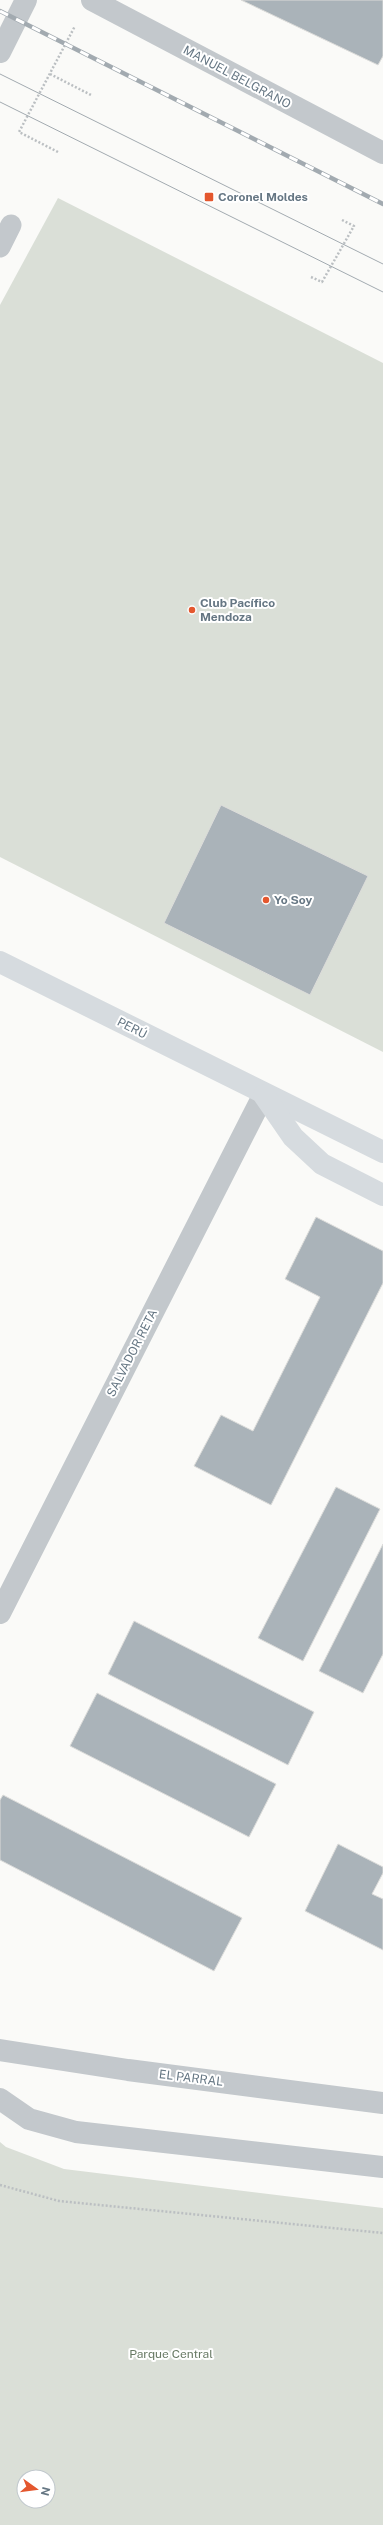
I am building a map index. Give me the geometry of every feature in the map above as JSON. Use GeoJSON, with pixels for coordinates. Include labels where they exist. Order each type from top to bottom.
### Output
{"type":"FeatureCollection","features":[{"type":"Feature","properties":{"kind":"main road","name":"PERÚ"},"geometry":{"type":"LineString","coordinates":[[0,962],[383,1152]]}},
{"type":"Feature","properties":{"kind":"main road","name":"PERÚ"},"geometry":{"type":"LineString","coordinates":[[264,1094],[293,1137],[322,1164],[383,1195]]}},
{"type":"Feature","properties":{"kind":"street"},"geometry":{"type":"LineString","coordinates":[[0,52],[26,0]]}},
{"type":"Feature","properties":{"kind":"street","name":"MANUEL BELGRANO"},"geometry":{"type":"LineString","coordinates":[[92,0],[383,153]]}},
{"type":"Feature","properties":{"kind":"street","name":"SALVADOR RETA"},"geometry":{"type":"LineString","coordinates":[[0,1613],[264,1094]]}},
{"type":"Feature","properties":{"kind":"street","name":"EL PARRAL"},"geometry":{"type":"LineString","coordinates":[[0,2050],[136,2071],[383,2103]]}},
{"type":"Feature","properties":{"kind":"street"},"geometry":{"type":"LineString","coordinates":[[0,2099],[29,2119],[76,2132],[383,2167]]}},
{"type":"Feature","properties":{"kind":"lane"},"geometry":{"type":"LineString","coordinates":[[0,247],[11,225]]}},
{"type":"Feature","properties":{"kind":"path"},"geometry":{"type":"LineString","coordinates":[[58,152],[19,132],[79,19]]}},
{"type":"Feature","properties":{"kind":"path"},"geometry":{"type":"LineString","coordinates":[[50,74],[91,95]]}},
{"type":"Feature","properties":{"kind":"path"},"geometry":{"type":"LineString","coordinates":[[310,277],[322,282],[354,226],[342,220]]}},
{"type":"Feature","properties":{"kind":"path"},"geometry":{"type":"LineString","coordinates":[[0,2185],[59,2201],[383,2233]]}},
{"type":"Feature","properties":{"kind":"green space","name":"Club Pacífico Mendoza"},"geometry":{"type":"Polygon","coordinates":[[[58,198],[383,363],[383,1052],[0,857],[0,305],[58,198]]]}},
{"type":"Feature","properties":{"kind":"green space","name":"Parque Central"},"geometry":{"type":"Polygon","coordinates":[[[0,2142],[6,2147],[64,2169],[383,2208],[383,2525],[0,2525],[0,2142]]]}},
{"type":"Feature","properties":{"kind":"building"},"geometry":{"type":"Polygon","coordinates":[[[241,0],[383,0],[383,56],[378,65],[241,0]]]}},
{"type":"Feature","properties":{"kind":"building","name":"Yo Soy"},"geometry":{"type":"Polygon","coordinates":[[[221,805],[368,876],[310,995],[164,923],[221,805]]]}},
{"type":"Feature","properties":{"kind":"building"},"geometry":{"type":"Polygon","coordinates":[[[316,1217],[383,1251],[383,1283],[271,1505],[194,1466],[221,1415],[253,1431],[320,1297],[285,1279],[316,1217]]]}},
{"type":"Feature","properties":{"kind":"building"},"geometry":{"type":"Polygon","coordinates":[[[336,1487],[380,1509],[303,1661],[258,1638],[336,1487]]]}},
{"type":"Feature","properties":{"kind":"building"},"geometry":{"type":"Polygon","coordinates":[[[383,1544],[383,1654],[363,1693],[319,1671],[383,1544]]]}},
{"type":"Feature","properties":{"kind":"building"},"geometry":{"type":"Polygon","coordinates":[[[134,1621],[314,1712],[288,1765],[108,1674],[134,1621]]]}},
{"type":"Feature","properties":{"kind":"building"},"geometry":{"type":"Polygon","coordinates":[[[97,1693],[276,1784],[249,1837],[70,1746],[97,1693]]]}},
{"type":"Feature","properties":{"kind":"building"},"geometry":{"type":"Polygon","coordinates":[[[3,1795],[242,1918],[214,1971],[0,1860],[0,1800],[3,1795]]]}},
{"type":"Feature","properties":{"kind":"building"},"geometry":{"type":"Polygon","coordinates":[[[338,1844],[383,1867],[383,1873],[372,1894],[383,1899],[383,1950],[305,1911],[338,1844]]]}},
{"type":"Feature","properties":{"kind":"tram line"},"geometry":{"type":"LineString","coordinates":[[0,74],[383,264]]}},
{"type":"Feature","properties":{"kind":"tram line"},"geometry":{"type":"LineString","coordinates":[[0,102],[383,292]]}},
{"type":"Feature","properties":{"kind":"railway"},"geometry":{"type":"LineString","coordinates":[[0,11],[383,204]]}},
{"type":"Feature","properties":{"kind":"place","name":"Coronel Moldes"},"geometry":{"type":"Point","coordinates":[209,197]}},
{"type":"Feature","properties":{"kind":"place","name":"Club Pacífico Mendoza"},"geometry":{"type":"Point","coordinates":[192,610]}},
{"type":"Feature","properties":{"kind":"place","name":"Yo Soy"},"geometry":{"type":"Point","coordinates":[266,900]}}]}
